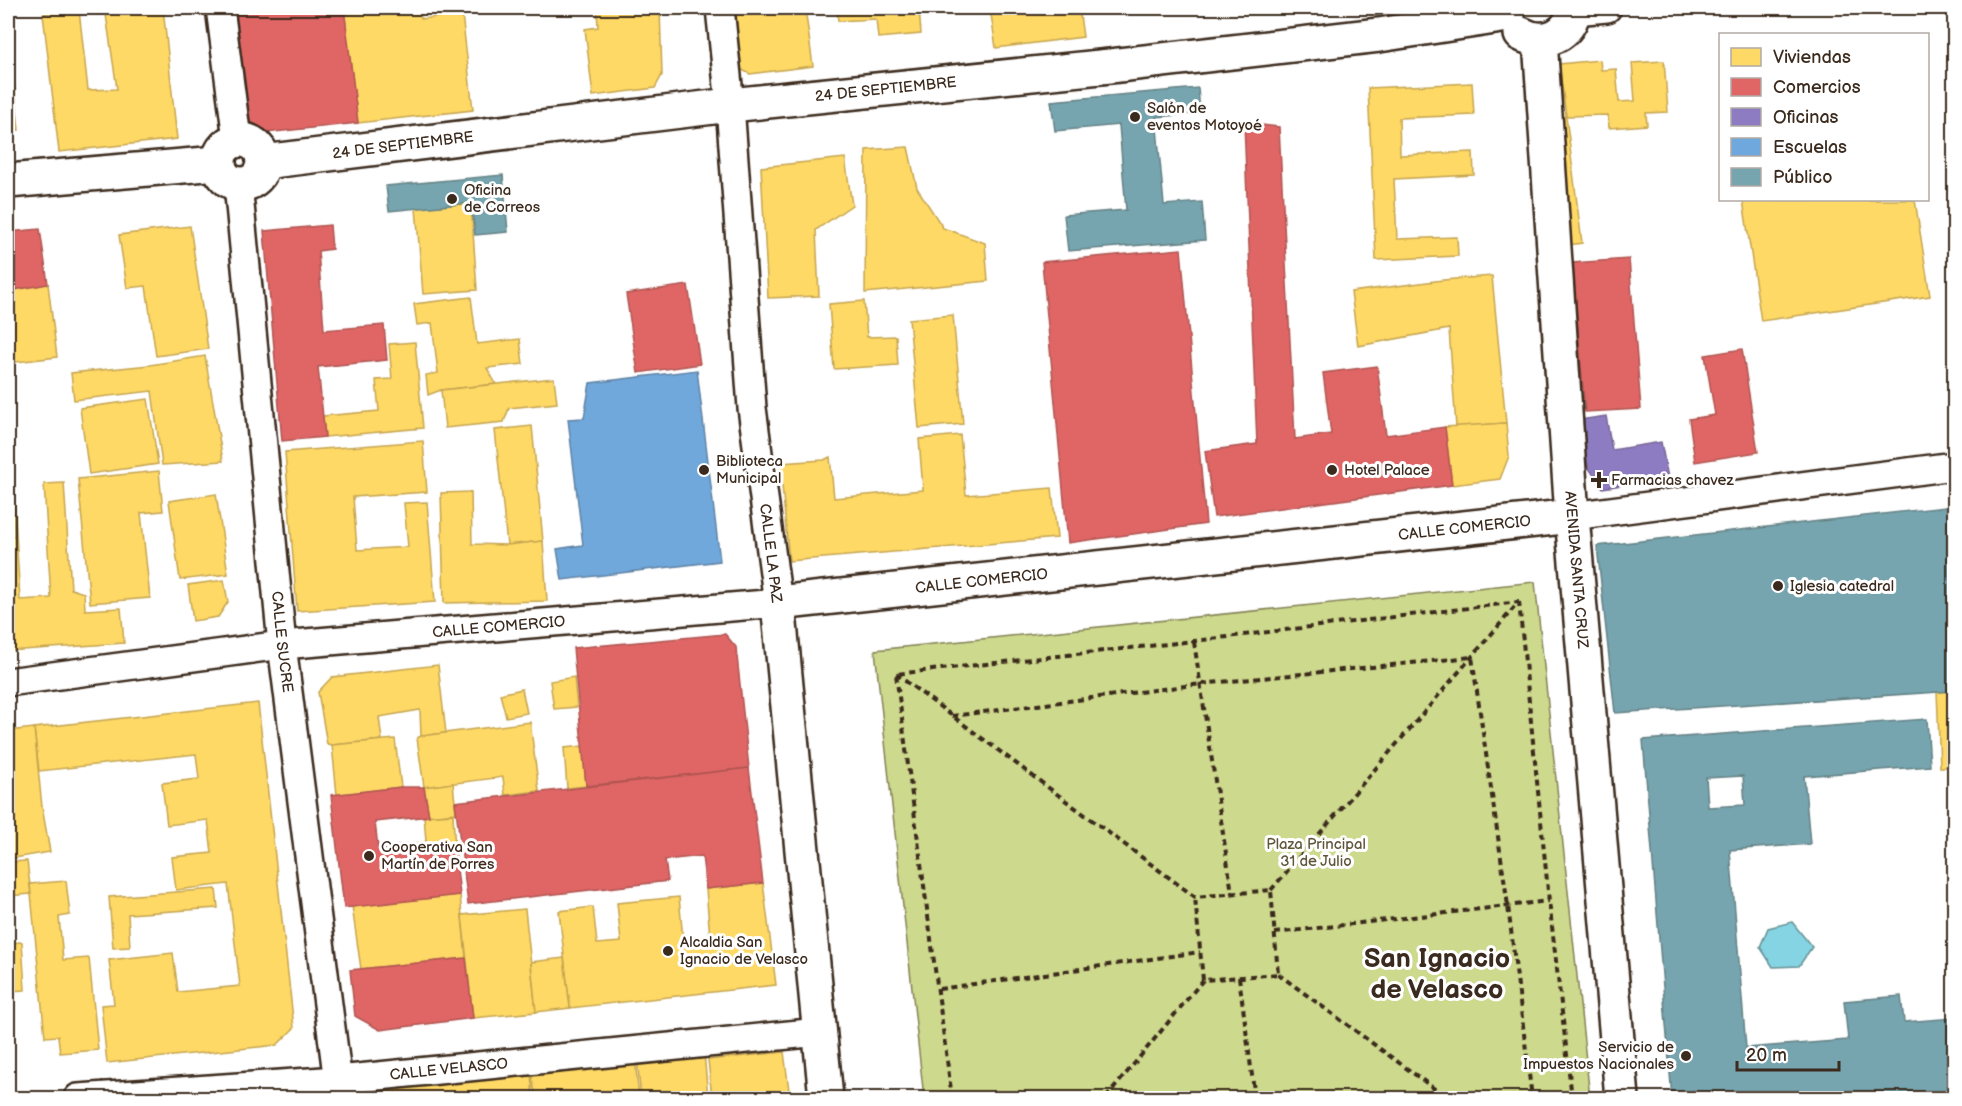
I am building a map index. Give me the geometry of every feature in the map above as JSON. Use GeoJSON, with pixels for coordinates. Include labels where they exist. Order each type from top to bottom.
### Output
{"type":"FeatureCollection","features":[{"type":"Feature","properties":{"kind":"main road"},"geometry":{"type":"LineString","coordinates":[[1507,11],[1512,25],[1520,33],[1529,39],[1540,40],[1559,35],[1566,28],[1574,9]]}},
{"type":"Feature","properties":{"kind":"main road","name":"24 DE SEPTIEMBRE"},"geometry":{"type":"LineString","coordinates":[[231,162],[250,182],[260,174],[263,162],[730,105],[1332,41],[1507,11]]}},
{"type":"Feature","properties":{"kind":"main road","name":"AVENIDA SANTA CRUZ"},"geometry":{"type":"LineString","coordinates":[[1540,40],[1572,516],[1622,1098]]}},
{"type":"Feature","properties":{"kind":"main road"},"geometry":{"type":"LineString","coordinates":[[8,182],[231,162]]}},
{"type":"Feature","properties":{"kind":"main road","name":"CALLE COMERCIO"},"geometry":{"type":"LineString","coordinates":[[778,603],[1572,516]]}},
{"type":"Feature","properties":{"kind":"main road","name":"CALLE LA PAZ"},"geometry":{"type":"LineString","coordinates":[[778,603],[826,1098]]}},
{"type":"Feature","properties":{"kind":"street","name":"CALLE SUCRE"},"geometry":{"type":"LineString","coordinates":[[220,8],[231,162],[282,645],[339,1089]]}},
{"type":"Feature","properties":{"kind":"street","name":"CALLE LA PAZ"},"geometry":{"type":"LineString","coordinates":[[720,8],[730,105],[752,408],[778,603]]}},
{"type":"Feature","properties":{"kind":"street"},"geometry":{"type":"LineString","coordinates":[[1574,9],[1607,8]]}},
{"type":"Feature","properties":{"kind":"street","name":"CALLE COMERCIO"},"geometry":{"type":"LineString","coordinates":[[1572,516],[1954,466]]}},
{"type":"Feature","properties":{"kind":"street","name":"CALLE COMERCIO"},"geometry":{"type":"LineString","coordinates":[[8,682],[282,645],[778,603]]}},
{"type":"Feature","properties":{"kind":"street","name":"CALLE VELASCO"},"geometry":{"type":"LineString","coordinates":[[78,1098],[339,1089],[819,1032]]}},
{"type":"Feature","properties":{"kind":"path"},"geometry":{"type":"LineString","coordinates":[[896,674],[1519,602]]}},
{"type":"Feature","properties":{"kind":"path"},"geometry":{"type":"LineString","coordinates":[[896,674],[1195,897],[1271,890],[1519,602]]}},
{"type":"Feature","properties":{"kind":"path"},"geometry":{"type":"LineString","coordinates":[[1519,602],[1549,901],[1572,1098]]}},
{"type":"Feature","properties":{"kind":"path"},"geometry":{"type":"LineString","coordinates":[[1194,641],[1232,893]]}},
{"type":"Feature","properties":{"kind":"path"},"geometry":{"type":"LineString","coordinates":[[952,716],[1200,684],[1472,657]]}},
{"type":"Feature","properties":{"kind":"path"},"geometry":{"type":"LineString","coordinates":[[1472,657],[1508,906],[1532,1098]]}},
{"type":"Feature","properties":{"kind":"path"},"geometry":{"type":"LineString","coordinates":[[896,674],[952,1098]]}},
{"type":"Feature","properties":{"kind":"path"},"geometry":{"type":"LineString","coordinates":[[1271,890],[1278,974]]}},
{"type":"Feature","properties":{"kind":"path"},"geometry":{"type":"LineString","coordinates":[[1106,1098],[1203,980],[1195,897]]}},
{"type":"Feature","properties":{"kind":"path"},"geometry":{"type":"LineString","coordinates":[[1275,933],[1549,901]]}},
{"type":"Feature","properties":{"kind":"path"},"geometry":{"type":"LineString","coordinates":[[939,989],[1200,952]]}},
{"type":"Feature","properties":{"kind":"path"},"geometry":{"type":"LineString","coordinates":[[1203,980],[1278,974],[1447,1098]]}},
{"type":"Feature","properties":{"kind":"path"},"geometry":{"type":"LineString","coordinates":[[1239,977],[1256,1098]]}},
{"type":"Feature","properties":{"kind":"green space","name":"Plaza Principal 31 de Julio"},"geometry":{"type":"Polygon","coordinates":[[[1535,582],[1590,1098],[924,1098],[875,650],[1535,582]]]}},
{"type":"Feature","properties":{"kind":"water"},"geometry":{"type":"Polygon","coordinates":[[[1792,922],[1812,947],[1799,966],[1773,967],[1760,947],[1768,928],[1792,922]]]}},
{"type":"Feature","properties":{"kind":"building: Viviendas"},"geometry":{"type":"Polygon","coordinates":[[[105,8],[163,8],[177,139],[59,152],[43,14],[79,10],[88,90],[117,89],[105,8]]]}},
{"type":"Feature","properties":{"kind":"building: Viviendas"},"geometry":{"type":"Polygon","coordinates":[[[344,8],[420,8],[421,19],[462,14],[473,110],[358,123],[344,8]]]}},
{"type":"Feature","properties":{"kind":"building: Viviendas"},"geometry":{"type":"Polygon","coordinates":[[[597,8],[660,8],[662,75],[655,88],[593,96],[585,29],[598,27],[597,8]]]}},
{"type":"Feature","properties":{"kind":"building: Viviendas"},"geometry":{"type":"Polygon","coordinates":[[[729,8],[805,8],[813,66],[750,74],[734,66],[729,8]]]}},
{"type":"Feature","properties":{"kind":"building: Viviendas"},"geometry":{"type":"Polygon","coordinates":[[[837,8],[919,8],[921,34],[878,38],[876,19],[838,21],[837,8]]]}},
{"type":"Feature","properties":{"kind":"building: Viviendas"},"geometry":{"type":"Polygon","coordinates":[[[990,8],[1079,8],[1083,37],[996,48],[990,8]]]}},
{"type":"Feature","properties":{"kind":"building: Viviendas"},"geometry":{"type":"Polygon","coordinates":[[[8,43],[10,43],[19,130],[8,131],[8,43]]]}},
{"type":"Feature","properties":{"kind":"building: Viviendas"},"geometry":{"type":"Polygon","coordinates":[[[1600,60],[1601,70],[1616,69],[1619,102],[1635,101],[1632,63],[1664,61],[1668,112],[1646,113],[1647,125],[1609,128],[1608,115],[1566,116],[1559,64],[1600,60]]]}},
{"type":"Feature","properties":{"kind":"building: Viviendas"},"geometry":{"type":"Polygon","coordinates":[[[1472,83],[1474,115],[1399,118],[1400,155],[1473,152],[1474,175],[1394,179],[1397,239],[1457,237],[1458,256],[1376,260],[1368,88],[1472,83]]]}},
{"type":"Feature","properties":{"kind":"building: Viviendas"},"geometry":{"type":"Polygon","coordinates":[[[1566,116],[1582,243],[1568,245],[1551,118],[1566,116]]]}},
{"type":"Feature","properties":{"kind":"building: Viviendas"},"geometry":{"type":"Polygon","coordinates":[[[908,147],[917,188],[943,228],[985,243],[988,281],[865,293],[866,150],[908,147]]]}},
{"type":"Feature","properties":{"kind":"building: Viviendas"},"geometry":{"type":"Polygon","coordinates":[[[845,158],[852,205],[816,230],[819,296],[768,298],[761,167],[845,158]]]}},
{"type":"Feature","properties":{"kind":"building: Viviendas"},"geometry":{"type":"Polygon","coordinates":[[[1743,201],[1915,201],[1930,296],[1761,321],[1743,201]]]}},
{"type":"Feature","properties":{"kind":"building: Viviendas"},"geometry":{"type":"Polygon","coordinates":[[[471,203],[477,290],[423,294],[416,208],[471,203]]]}},
{"type":"Feature","properties":{"kind":"building: Viviendas"},"geometry":{"type":"Polygon","coordinates":[[[190,226],[208,349],[156,356],[146,286],[127,288],[119,235],[190,226]]]}},
{"type":"Feature","properties":{"kind":"building: Viviendas"},"geometry":{"type":"Polygon","coordinates":[[[1492,276],[1506,423],[1456,427],[1449,329],[1358,346],[1351,292],[1492,276]]]}},
{"type":"Feature","properties":{"kind":"building: Viviendas"},"geometry":{"type":"Polygon","coordinates":[[[48,284],[57,357],[8,363],[8,291],[48,284]]]}},
{"type":"Feature","properties":{"kind":"building: Viviendas"},"geometry":{"type":"Polygon","coordinates":[[[471,297],[477,344],[520,339],[523,364],[487,368],[496,384],[441,390],[428,395],[426,375],[438,373],[432,323],[417,325],[414,304],[471,297]]]}},
{"type":"Feature","properties":{"kind":"building: Viviendas"},"geometry":{"type":"Polygon","coordinates":[[[864,301],[867,337],[896,336],[898,365],[834,369],[829,304],[864,301]]]}},
{"type":"Feature","properties":{"kind":"building: Viviendas"},"geometry":{"type":"Polygon","coordinates":[[[953,315],[963,424],[919,428],[909,319],[953,315]]]}},
{"type":"Feature","properties":{"kind":"building: Viviendas"},"geometry":{"type":"Polygon","coordinates":[[[415,342],[423,428],[325,437],[323,416],[379,411],[376,380],[392,379],[389,344],[415,342]]]}},
{"type":"Feature","properties":{"kind":"building: Viviendas"},"geometry":{"type":"Polygon","coordinates":[[[205,356],[223,461],[162,465],[152,391],[74,400],[71,373],[150,365],[205,356]]]}},
{"type":"Feature","properties":{"kind":"building: Viviendas"},"geometry":{"type":"Polygon","coordinates":[[[554,378],[557,403],[509,408],[504,422],[445,428],[441,390],[554,378]]]}},
{"type":"Feature","properties":{"kind":"building: Viviendas"},"geometry":{"type":"Polygon","coordinates":[[[148,399],[158,464],[89,474],[80,408],[148,399]]]}},
{"type":"Feature","properties":{"kind":"building: Viviendas"},"geometry":{"type":"Polygon","coordinates":[[[1506,423],[1509,456],[1500,479],[1452,485],[1445,427],[1506,423]]]}},
{"type":"Feature","properties":{"kind":"building: Viviendas"},"geometry":{"type":"Polygon","coordinates":[[[532,426],[543,541],[507,545],[495,430],[532,426]]]}},
{"type":"Feature","properties":{"kind":"building: Viviendas"},"geometry":{"type":"Polygon","coordinates":[[[960,435],[966,495],[1052,488],[1057,538],[789,561],[780,463],[824,460],[830,457],[834,498],[923,490],[919,439],[960,435]]]}},
{"type":"Feature","properties":{"kind":"building: Viviendas"},"geometry":{"type":"Polygon","coordinates":[[[423,441],[427,492],[353,497],[357,550],[408,547],[404,503],[427,502],[435,602],[297,611],[285,452],[423,441]]]}},
{"type":"Feature","properties":{"kind":"building: Viviendas"},"geometry":{"type":"Polygon","coordinates":[[[159,471],[163,511],[141,513],[150,598],[90,603],[78,479],[159,471]]]}},
{"type":"Feature","properties":{"kind":"building: Viviendas"},"geometry":{"type":"Polygon","coordinates":[[[64,483],[71,589],[84,593],[85,610],[121,608],[124,643],[8,651],[8,537],[14,536],[12,501],[14,500],[20,600],[51,598],[44,484],[64,483]]]}},
{"type":"Feature","properties":{"kind":"building: Viviendas"},"geometry":{"type":"Polygon","coordinates":[[[471,492],[472,544],[507,545],[543,541],[547,601],[444,603],[441,493],[471,492]]]}},
{"type":"Feature","properties":{"kind":"building: Viviendas"},"geometry":{"type":"Polygon","coordinates":[[[216,494],[228,574],[180,580],[169,501],[216,494]]]}},
{"type":"Feature","properties":{"kind":"building: Viviendas"},"geometry":{"type":"Polygon","coordinates":[[[224,580],[228,602],[218,617],[193,621],[188,585],[224,580]]]}},
{"type":"Feature","properties":{"kind":"building: Viviendas"},"geometry":{"type":"Polygon","coordinates":[[[438,665],[446,733],[421,736],[420,710],[379,717],[382,740],[327,744],[318,692],[332,677],[438,665]]]}},
{"type":"Feature","properties":{"kind":"building: Viviendas"},"geometry":{"type":"Polygon","coordinates":[[[574,677],[577,707],[554,709],[550,681],[574,677]]]}},
{"type":"Feature","properties":{"kind":"building: Viviendas"},"geometry":{"type":"Polygon","coordinates":[[[522,689],[527,713],[506,717],[500,694],[522,689]]]}},
{"type":"Feature","properties":{"kind":"building: Viviendas"},"geometry":{"type":"Polygon","coordinates":[[[1937,691],[1954,691],[1954,767],[1940,767],[1937,691]]]}},
{"type":"Feature","properties":{"kind":"building: Viviendas"},"geometry":{"type":"Polygon","coordinates":[[[258,703],[294,1028],[277,1045],[107,1063],[101,1005],[114,1004],[109,960],[173,953],[178,992],[240,986],[228,884],[176,890],[172,857],[212,853],[208,820],[167,825],[162,783],[199,779],[196,754],[39,771],[34,728],[258,703]]]}},
{"type":"Feature","properties":{"kind":"building: Viviendas"},"geometry":{"type":"Polygon","coordinates":[[[530,722],[539,791],[505,795],[503,777],[424,787],[417,738],[530,722]]]}},
{"type":"Feature","properties":{"kind":"building: Viviendas"},"geometry":{"type":"Polygon","coordinates":[[[34,728],[42,807],[50,852],[8,859],[8,731],[34,728]]]}},
{"type":"Feature","properties":{"kind":"building: Viviendas"},"geometry":{"type":"Polygon","coordinates":[[[395,739],[401,787],[337,795],[332,745],[395,739]]]}},
{"type":"Feature","properties":{"kind":"building: Viviendas"},"geometry":{"type":"Polygon","coordinates":[[[583,746],[586,786],[567,788],[564,748],[583,746]]]}},
{"type":"Feature","properties":{"kind":"building: Viviendas"},"geometry":{"type":"Polygon","coordinates":[[[453,783],[456,813],[429,816],[424,787],[453,783]]]}},
{"type":"Feature","properties":{"kind":"building: Viviendas"},"geometry":{"type":"Polygon","coordinates":[[[453,814],[455,851],[427,854],[424,816],[453,814]]]}},
{"type":"Feature","properties":{"kind":"building: Viviendas"},"geometry":{"type":"Polygon","coordinates":[[[27,861],[31,894],[8,896],[8,862],[27,861]]]}},
{"type":"Feature","properties":{"kind":"building: Viviendas"},"geometry":{"type":"Polygon","coordinates":[[[66,881],[70,915],[59,917],[63,960],[89,958],[98,1050],[60,1053],[58,1036],[45,1037],[30,884],[66,881]]]}},
{"type":"Feature","properties":{"kind":"building: Viviendas","name":"Alcaldia San Ignacio de Velasco"},"geometry":{"type":"Polygon","coordinates":[[[763,883],[776,985],[570,1008],[559,911],[593,907],[597,944],[621,942],[617,903],[679,897],[683,939],[710,937],[706,889],[763,883]]]}},
{"type":"Feature","properties":{"kind":"building: Viviendas"},"geometry":{"type":"Polygon","coordinates":[[[216,889],[218,908],[128,914],[130,947],[113,948],[109,897],[216,889]]]}},
{"type":"Feature","properties":{"kind":"building: Viviendas"},"geometry":{"type":"Polygon","coordinates":[[[460,895],[466,958],[361,969],[352,906],[460,895]]]}},
{"type":"Feature","properties":{"kind":"building: Viviendas"},"geometry":{"type":"Polygon","coordinates":[[[525,909],[536,1012],[473,1018],[462,915],[525,909]]]}},
{"type":"Feature","properties":{"kind":"building: Viviendas"},"geometry":{"type":"Polygon","coordinates":[[[22,942],[25,990],[8,991],[8,943],[22,942]]]}},
{"type":"Feature","properties":{"kind":"building: Viviendas"},"geometry":{"type":"Polygon","coordinates":[[[564,958],[570,1008],[536,1012],[531,962],[564,958]]]}},
{"type":"Feature","properties":{"kind":"building: Viviendas"},"geometry":{"type":"Polygon","coordinates":[[[704,1052],[708,1098],[641,1098],[637,1059],[704,1052]]]}},
{"type":"Feature","properties":{"kind":"building: Viviendas"},"geometry":{"type":"Polygon","coordinates":[[[784,1052],[790,1098],[712,1098],[708,1060],[784,1052]]]}},
{"type":"Feature","properties":{"kind":"building: Viviendas"},"geometry":{"type":"Polygon","coordinates":[[[635,1059],[639,1098],[536,1098],[531,1073],[635,1059]]]}},
{"type":"Feature","properties":{"kind":"building: Viviendas"},"geometry":{"type":"Polygon","coordinates":[[[531,1073],[533,1098],[366,1098],[365,1085],[531,1073]]]}},
{"type":"Feature","properties":{"kind":"building: Comercios"},"geometry":{"type":"Polygon","coordinates":[[[229,8],[344,8],[358,123],[265,133],[242,119],[229,8]]]}},
{"type":"Feature","properties":{"kind":"building: Comercios"},"geometry":{"type":"Polygon","coordinates":[[[1244,123],[1279,127],[1295,439],[1331,434],[1323,373],[1377,366],[1386,435],[1445,427],[1452,485],[1214,517],[1205,451],[1257,444],[1244,123]]]}},
{"type":"Feature","properties":{"kind":"building: Comercios"},"geometry":{"type":"Polygon","coordinates":[[[330,225],[332,249],[318,251],[324,330],[384,325],[387,360],[318,367],[325,437],[282,441],[264,231],[330,225]]]}},
{"type":"Feature","properties":{"kind":"building: Comercios"},"geometry":{"type":"Polygon","coordinates":[[[40,229],[48,284],[8,291],[8,232],[40,229]]]}},
{"type":"Feature","properties":{"kind":"building: Comercios"},"geometry":{"type":"Polygon","coordinates":[[[1181,249],[1206,524],[1068,543],[1042,262],[1181,249]]]}},
{"type":"Feature","properties":{"kind":"building: Comercios"},"geometry":{"type":"Polygon","coordinates":[[[1629,259],[1641,409],[1585,412],[1572,263],[1629,259]]]}},
{"type":"Feature","properties":{"kind":"building: Comercios"},"geometry":{"type":"Polygon","coordinates":[[[688,285],[700,364],[638,373],[626,294],[688,285]]]}},
{"type":"Feature","properties":{"kind":"building: Comercios"},"geometry":{"type":"Polygon","coordinates":[[[1742,349],[1758,452],[1695,462],[1689,419],[1715,415],[1705,355],[1742,349]]]}},
{"type":"Feature","properties":{"kind":"building: Comercios"},"geometry":{"type":"Polygon","coordinates":[[[725,634],[736,647],[749,768],[586,786],[573,648],[725,634]]]}},
{"type":"Feature","properties":{"kind":"building: Comercios"},"geometry":{"type":"Polygon","coordinates":[[[749,768],[763,883],[706,889],[702,856],[665,860],[668,881],[468,904],[455,802],[749,768]]]}},
{"type":"Feature","properties":{"kind":"building: Comercios"},"geometry":{"type":"Polygon","coordinates":[[[401,787],[424,787],[429,816],[375,822],[378,848],[426,842],[427,854],[455,851],[460,895],[344,908],[331,795],[401,787]]]}},
{"type":"Feature","properties":{"kind":"building: Comercios"},"geometry":{"type":"Polygon","coordinates":[[[466,958],[473,1018],[380,1030],[355,1016],[350,970],[466,958]]]}},
{"type":"Feature","properties":{"kind":"building: Oficinas"},"geometry":{"type":"Polygon","coordinates":[[[1606,416],[1612,450],[1661,442],[1668,478],[1603,488],[1588,467],[1580,420],[1606,416]]]}},
{"type":"Feature","properties":{"kind":"building: Escuelas"},"geometry":{"type":"Polygon","coordinates":[[[697,370],[720,561],[562,580],[557,549],[583,545],[568,419],[584,418],[590,383],[697,370]]]}},
{"type":"Feature","properties":{"kind":"building: Público"},"geometry":{"type":"Polygon","coordinates":[[[1198,88],[1200,113],[1156,117],[1164,205],[1202,202],[1205,240],[1068,251],[1064,215],[1126,210],[1119,125],[1055,131],[1051,101],[1198,88]]]}},
{"type":"Feature","properties":{"kind":"building: Público"},"geometry":{"type":"Polygon","coordinates":[[[503,175],[508,232],[475,235],[471,203],[389,211],[386,186],[503,175]]]}},
{"type":"Feature","properties":{"kind":"building: Público","name":"Iglesia catedral"},"geometry":{"type":"Polygon","coordinates":[[[1954,506],[1954,691],[1615,713],[1597,546],[1954,506]]]}},
{"type":"Feature","properties":{"kind":"building: Público"},"geometry":{"type":"Polygon","coordinates":[[[1927,719],[1930,766],[1804,776],[1810,844],[1730,850],[1746,1048],[1848,1040],[1844,1001],[1901,996],[1904,1022],[1954,1018],[1954,1098],[1672,1098],[1643,740],[1927,719]],[[1743,776],[1706,778],[1708,807],[1745,805],[1743,776]]]}},
{"type":"Feature","properties":{"kind":"place","name":"Salón de eventos Motoyoé"},"geometry":{"type":"Point","coordinates":[1135,117]}},
{"type":"Feature","properties":{"kind":"place","name":"Oficina de Correos"},"geometry":{"type":"Point","coordinates":[452,199]}},
{"type":"Feature","properties":{"kind":"place","name":"Biblioteca Municipal"},"geometry":{"type":"Point","coordinates":[704,470]}},
{"type":"Feature","properties":{"kind":"place","name":"Hotel Palace"},"geometry":{"type":"Point","coordinates":[1332,470]}},
{"type":"Feature","properties":{"kind":"place","name":"Farmacias chavez"},"geometry":{"type":"Point","coordinates":[1599,480]}},
{"type":"Feature","properties":{"kind":"place","name":"Iglesia catedral"},"geometry":{"type":"Point","coordinates":[1778,586]}},
{"type":"Feature","properties":{"kind":"place","name":"Cooperativa San Martín de Porres"},"geometry":{"type":"Point","coordinates":[369,856]}},
{"type":"Feature","properties":{"kind":"place","name":"Alcaldia San Ignacio de Velasco"},"geometry":{"type":"Point","coordinates":[668,951]}},
{"type":"Feature","properties":{"kind":"place","name":"Servicio de Impuestos Nacionales"},"geometry":{"type":"Point","coordinates":[1686,1056]}},
{"type":"Feature","properties":{"kind":"district","name":"San Ignacio de Velasco"},"geometry":{"type":"Point","coordinates":[1437,974]}}]}
